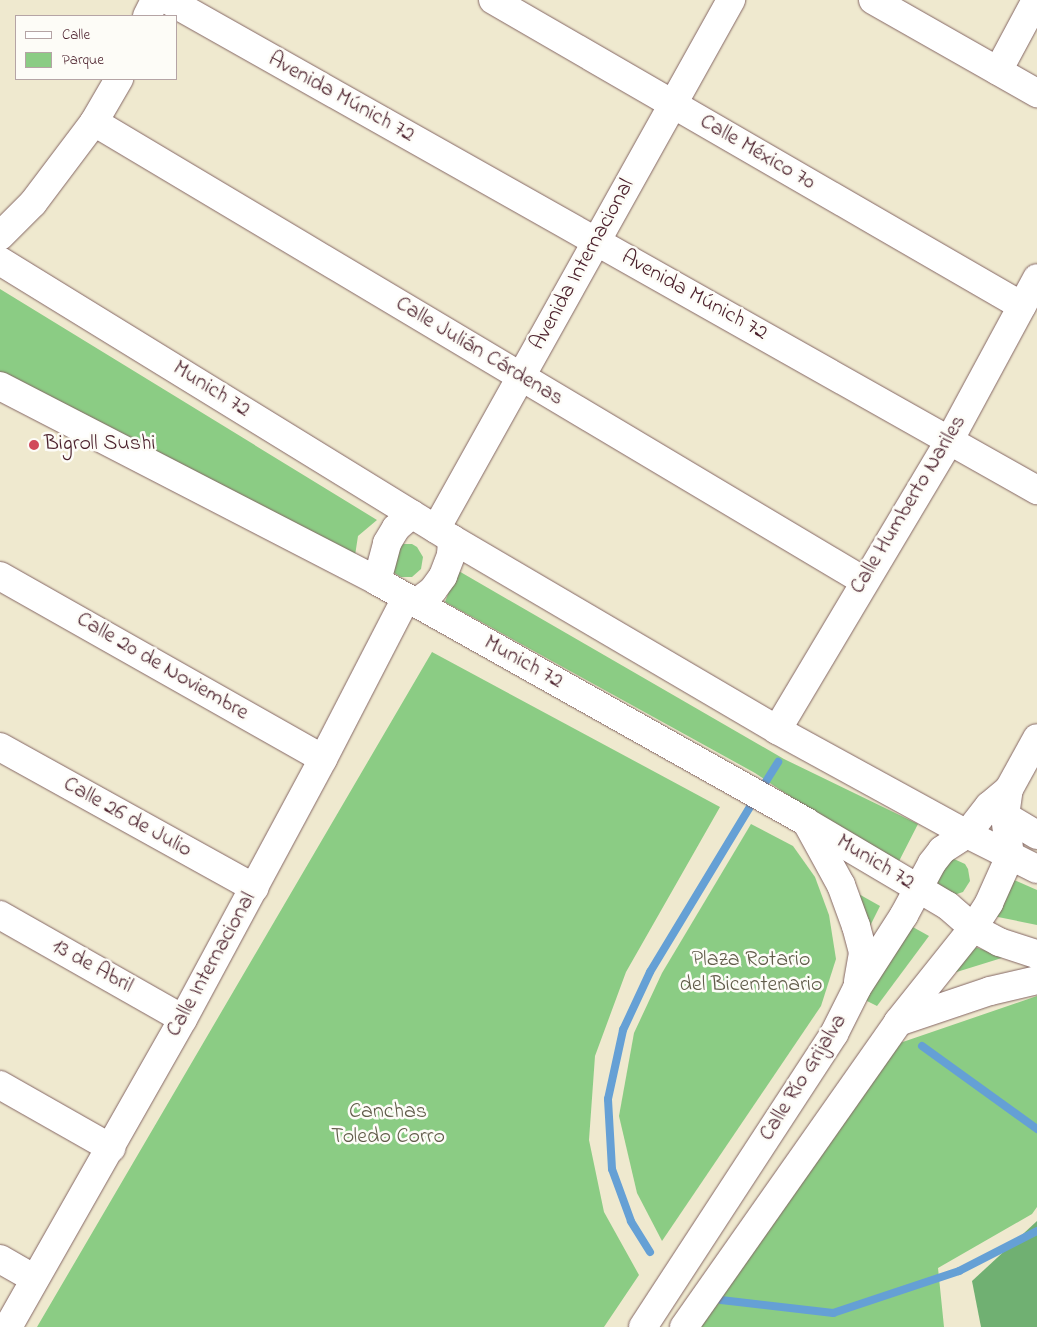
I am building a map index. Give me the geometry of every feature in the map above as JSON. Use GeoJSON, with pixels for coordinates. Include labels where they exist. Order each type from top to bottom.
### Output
{"type":"FeatureCollection","features":[{"type":"Feature","properties":{"kind":"street"},"geometry":{"type":"LineString","coordinates":[[148,15],[155,0]]}},
{"type":"Feature","properties":{"kind":"street","name":"Avenida Múnich 72"},"geometry":{"type":"LineString","coordinates":[[168,0],[1037,490]]}},
{"type":"Feature","properties":{"kind":"street","name":"Calle México 70"},"geometry":{"type":"LineString","coordinates":[[493,0],[1022,306]]}},
{"type":"Feature","properties":{"kind":"street","name":"Avenida Internacional"},"geometry":{"type":"LineString","coordinates":[[444,534],[521,377],[731,0]]}},
{"type":"Feature","properties":{"kind":"street"},"geometry":{"type":"LineString","coordinates":[[998,71],[1036,0]]}},
{"type":"Feature","properties":{"kind":"street"},"geometry":{"type":"LineString","coordinates":[[881,2],[1037,92]]}},
{"type":"Feature","properties":{"kind":"street"},"geometry":{"type":"LineString","coordinates":[[0,236],[33,203],[94,122],[118,80]]}},
{"type":"Feature","properties":{"kind":"street","name":"Calle Julián Cárdenas"},"geometry":{"type":"LineString","coordinates":[[94,122],[864,581]]}},
{"type":"Feature","properties":{"kind":"street","name":"Munich 72"},"geometry":{"type":"LineString","coordinates":[[0,261],[444,534],[777,730],[967,834],[1037,869]]}},
{"type":"Feature","properties":{"kind":"street","name":"Calle Humberto Nariles"},"geometry":{"type":"LineString","coordinates":[[777,730],[864,581],[950,440],[1037,278]]}},
{"type":"Feature","properties":{"kind":"street","name":"Munich 72"},"geometry":{"type":"LineString","coordinates":[[0,386],[411,600],[806,822],[948,906],[974,928],[999,942],[1037,954]]}},
{"type":"Feature","properties":{"kind":"street"},"geometry":{"type":"LineString","coordinates":[[377,582],[387,543],[396,528],[412,514]]}},
{"type":"Feature","properties":{"kind":"street"},"geometry":{"type":"LineString","coordinates":[[411,600],[433,590],[443,576],[451,556],[444,534]]}},
{"type":"Feature","properties":{"kind":"street","name":"Calle 20 de Noviembre"},"geometry":{"type":"LineString","coordinates":[[0,576],[323,759]]}},
{"type":"Feature","properties":{"kind":"street","name":"Calle Internacional"},"geometry":{"type":"LineString","coordinates":[[8,1327],[183,1019],[411,600]]}},
{"type":"Feature","properties":{"kind":"street","name":"Calle Río Grijalva"},"geometry":{"type":"LineString","coordinates":[[643,1327],[834,1034],[857,988],[904,915],[917,888],[942,850],[967,834],[1001,804],[1037,738]]}},
{"type":"Feature","properties":{"kind":"street","name":"Calle 26 de Julio"},"geometry":{"type":"LineString","coordinates":[[0,747],[254,888]]}},
{"type":"Feature","properties":{"kind":"street"},"geometry":{"type":"LineString","coordinates":[[1001,804],[1037,835]]}},
{"type":"Feature","properties":{"kind":"street"},"geometry":{"type":"LineString","coordinates":[[1001,804],[1010,856]]}},
{"type":"Feature","properties":{"kind":"street"},"geometry":{"type":"LineString","coordinates":[[806,822],[842,885],[856,926],[863,953],[857,988]]}},
{"type":"Feature","properties":{"kind":"street","name":"Calle Río Grijalva"},"geometry":{"type":"LineString","coordinates":[[684,1327],[898,1022],[974,928],[989,903],[1010,856]]}},
{"type":"Feature","properties":{"kind":"street","name":"13 de Abril"},"geometry":{"type":"LineString","coordinates":[[0,915],[183,1019]]}},
{"type":"Feature","properties":{"kind":"street"},"geometry":{"type":"LineString","coordinates":[[898,1022],[990,991],[1037,980]]}},
{"type":"Feature","properties":{"kind":"street"},"geometry":{"type":"LineString","coordinates":[[0,1085],[111,1148]]}},
{"type":"Feature","properties":{"kind":"street"},"geometry":{"type":"LineString","coordinates":[[0,1259],[35,1279]]}},
{"type":"Feature","properties":{"kind":"green space"},"geometry":{"type":"Polygon","coordinates":[[[0,289],[377,520],[358,536],[354,562],[0,376],[0,289]]]}},
{"type":"Feature","properties":{"kind":"green space"},"geometry":{"type":"Polygon","coordinates":[[[401,544],[412,544],[417,547],[423,557],[421,569],[412,577],[401,577],[391,571],[401,544]]]}},
{"type":"Feature","properties":{"kind":"green space"},"geometry":{"type":"Polygon","coordinates":[[[457,570],[784,759],[918,824],[896,867],[755,773],[445,602],[457,570]]]}},
{"type":"Feature","properties":{"kind":"green space","name":"Canchas Toledo Corro"},"geometry":{"type":"Polygon","coordinates":[[[432,652],[720,807],[626,972],[595,1056],[589,1140],[604,1212],[639,1275],[604,1327],[37,1327],[432,652]]]}},
{"type":"Feature","properties":{"kind":"green space","name":"Plaza Rotario del Bicentenario"},"geometry":{"type":"Polygon","coordinates":[[[751,824],[793,846],[815,877],[829,915],[836,959],[821,1006],[662,1241],[637,1193],[619,1116],[634,1033],[662,973],[751,824]]]}},
{"type":"Feature","properties":{"kind":"green space"},"geometry":{"type":"Polygon","coordinates":[[[954,859],[965,864],[970,881],[963,892],[951,896],[940,892],[933,875],[934,870],[954,859]]]}},
{"type":"Feature","properties":{"kind":"green space"},"geometry":{"type":"Polygon","coordinates":[[[1014,880],[1037,890],[1037,925],[993,916],[1014,880]]]}},
{"type":"Feature","properties":{"kind":"green space"},"geometry":{"type":"Polygon","coordinates":[[[848,888],[880,906],[864,938],[848,888]]]}},
{"type":"Feature","properties":{"kind":"green space"},"geometry":{"type":"Polygon","coordinates":[[[911,926],[929,936],[877,1006],[865,1000],[911,926]]]}},
{"type":"Feature","properties":{"kind":"green space"},"geometry":{"type":"Polygon","coordinates":[[[966,944],[1005,957],[947,975],[966,944]]]}},
{"type":"Feature","properties":{"kind":"green space"},"geometry":{"type":"Polygon","coordinates":[[[1037,996],[1037,1207],[1032,1214],[938,1268],[944,1327],[698,1327],[894,1045],[1037,996]]]}},
{"type":"Feature","properties":{"kind":"green space"},"geometry":{"type":"Polygon","coordinates":[[[1037,1221],[1037,1327],[981,1327],[972,1281],[1037,1221]]]}},
{"type":"Feature","properties":{"kind":"waterway"},"geometry":{"type":"LineString","coordinates":[[765,783],[778,762]]}},
{"type":"Feature","properties":{"kind":"waterway"},"geometry":{"type":"LineString","coordinates":[[650,1252],[631,1221],[612,1169],[608,1099],[623,1030],[650,972],[750,807]]}},
{"type":"Feature","properties":{"kind":"waterway"},"geometry":{"type":"LineString","coordinates":[[922,1046],[1037,1129]]}},
{"type":"Feature","properties":{"kind":"waterway"},"geometry":{"type":"LineString","coordinates":[[721,1300],[833,1313],[959,1271],[1037,1231]]}},
{"type":"Feature","properties":{"kind":"place","name":"Bigroll Sushi"},"geometry":{"type":"Point","coordinates":[34,445]}}]}
